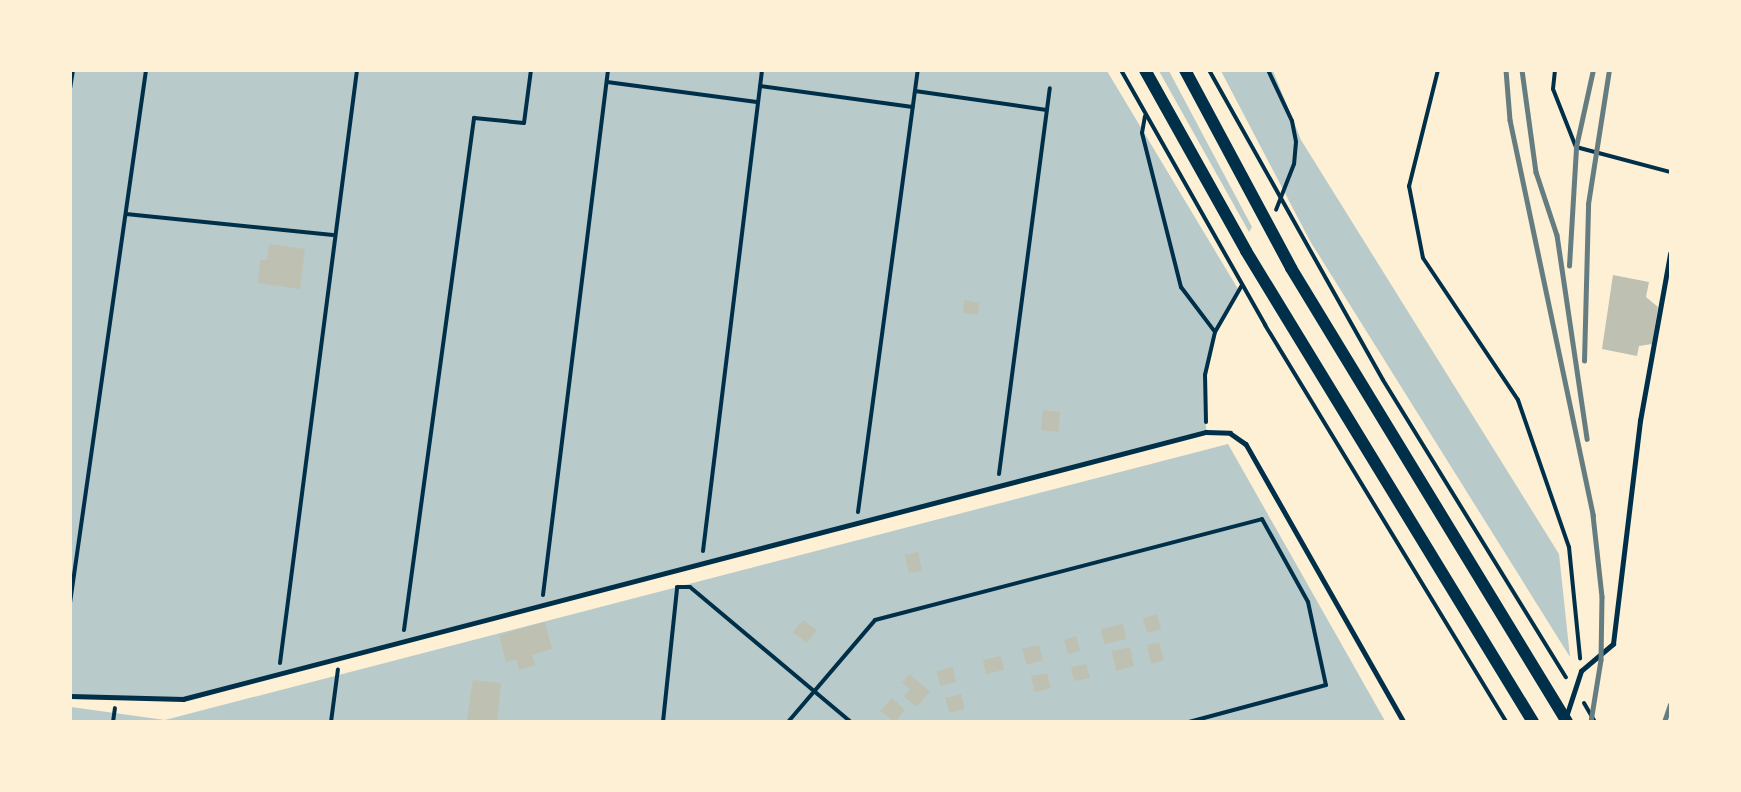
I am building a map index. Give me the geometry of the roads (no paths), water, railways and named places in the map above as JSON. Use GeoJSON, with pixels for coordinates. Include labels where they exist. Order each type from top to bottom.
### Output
{"type":"FeatureCollection","features":[{"type":"Feature","properties":{"kind":"main road"},"geometry":{"type":"LineString","coordinates":[[1145,70],[1246,251],[1533,722]]}},
{"type":"Feature","properties":{"kind":"main road"},"geometry":{"type":"LineString","coordinates":[[1185,70],[1291,268],[1566,722]]}},
{"type":"Feature","properties":{"kind":"lane"},"geometry":{"type":"LineString","coordinates":[[1566,722],[1581,671],[1613,644],[1640,421],[1671,254]]}},
{"type":"Feature","properties":{"kind":"lane"},"geometry":{"type":"LineString","coordinates":[[70,696],[165,701],[679,572],[1206,432],[1230,432],[1246,444],[1404,722]]}},
{"type":"Feature","properties":{"kind":"railway"},"geometry":{"type":"LineString","coordinates":[[1506,70],[1510,120],[1593,515],[1602,597],[1601,660],[1591,722]]}},
{"type":"Feature","properties":{"kind":"railway"},"geometry":{"type":"LineString","coordinates":[[1522,70],[1536,172],[1557,235],[1587,439]]}},
{"type":"Feature","properties":{"kind":"railway"},"geometry":{"type":"LineString","coordinates":[[1569,266],[1576,147],[1593,70]]}},
{"type":"Feature","properties":{"kind":"railway"},"geometry":{"type":"LineString","coordinates":[[1584,361],[1588,204],[1609,70]]}},
{"type":"Feature","properties":{"kind":"railway"},"geometry":{"type":"LineString","coordinates":[[1664,722],[1670,705]]}}]}
